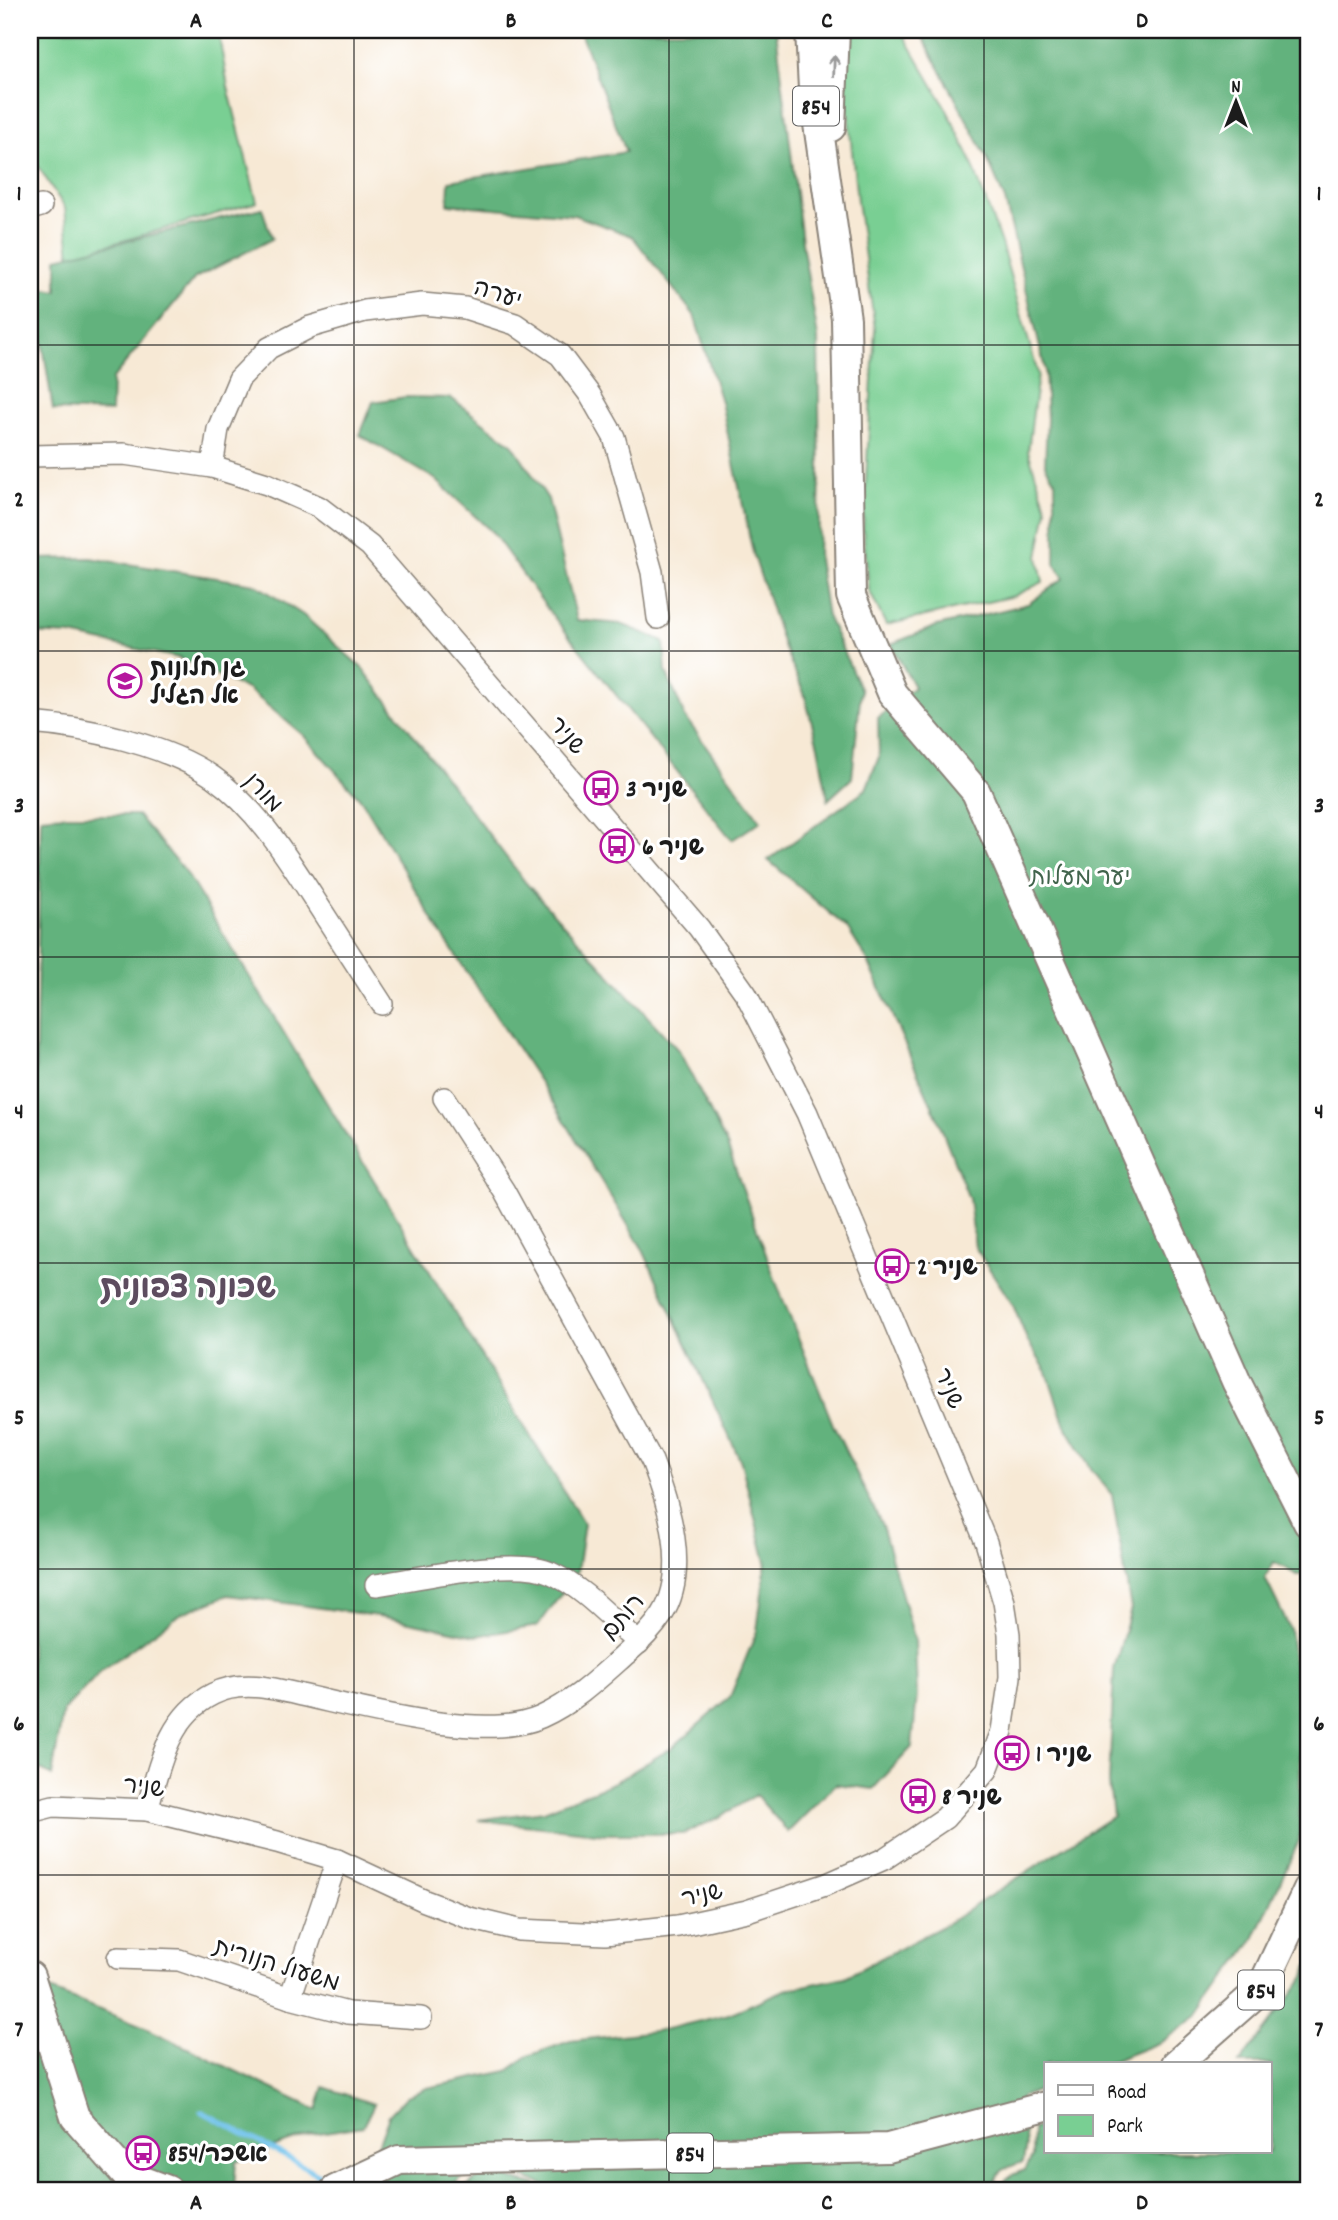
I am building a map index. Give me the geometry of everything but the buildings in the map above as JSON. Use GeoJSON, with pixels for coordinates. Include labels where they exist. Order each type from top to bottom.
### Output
{"type":"FeatureCollection","features":[{"type":"Feature","properties":{"kind":"main road","name":"854"},"geometry":{"type":"LineString","coordinates":[[810,30],[813,89],[846,319],[851,596],[892,693],[976,792],[1237,1383],[1308,1523]]}},
{"type":"Feature","properties":{"kind":"main road","name":"854"},"geometry":{"type":"LineString","coordinates":[[827,183],[835,30]]}},
{"type":"Feature","properties":{"kind":"main road","name":"854"},"geometry":{"type":"LineString","coordinates":[[1178,2062],[1261,1989],[1308,1889]]}},
{"type":"Feature","properties":{"kind":"main road"},"geometry":{"type":"LineString","coordinates":[[30,1976],[75,2117],[125,2174],[168,2190]]}},
{"type":"Feature","properties":{"kind":"main road","name":"854"},"geometry":{"type":"LineString","coordinates":[[335,2190],[399,2160],[888,2148],[1044,2107]]}},
{"type":"Feature","properties":{"kind":"street","name":"יערה"},"geometry":{"type":"LineString","coordinates":[[212,467],[218,429],[239,379],[269,348],[310,327],[365,311],[422,304],[465,308],[515,324],[561,355],[590,395],[614,437],[652,572],[658,618]]}},
{"type":"Feature","properties":{"kind":"street","name":"שניר"},"geometry":{"type":"LineString","coordinates":[[30,456],[124,454],[212,467],[267,484],[318,508],[370,546],[699,928],[746,993],[807,1113],[986,1542],[1004,1602],[1009,1633],[1010,1677],[1002,1731],[987,1770],[945,1818],[884,1859],[825,1885],[747,1912],[678,1926],[605,1934],[519,1930],[458,1914],[337,1860],[277,1842],[147,1810],[53,1806],[30,1812]]}},
{"type":"Feature","properties":{"kind":"street","name":"מורן"},"geometry":{"type":"LineString","coordinates":[[30,723],[108,735],[168,754],[212,777],[246,806],[288,859],[382,1004]]}},
{"type":"Feature","properties":{"kind":"street","name":"רותם"},"geometry":{"type":"LineString","coordinates":[[147,1810],[165,1746],[184,1715],[212,1694],[240,1686],[269,1688],[443,1724],[501,1726],[538,1718],[573,1700],[639,1643],[663,1614],[672,1591],[675,1560],[673,1531],[666,1497],[652,1461],[504,1191],[444,1098]]}},
{"type":"Feature","properties":{"kind":"street"},"geometry":{"type":"LineString","coordinates":[[376,1585],[473,1569],[515,1568],[548,1571],[575,1587],[639,1643]]}},
{"type":"Feature","properties":{"kind":"street","name":"שניר"},"geometry":{"type":"LineString","coordinates":[[30,1796],[53,1806]]}},
{"type":"Feature","properties":{"kind":"street"},"geometry":{"type":"LineString","coordinates":[[290,1998],[337,1860]]}},
{"type":"Feature","properties":{"kind":"street","name":"משעול הנורית"},"geometry":{"type":"LineString","coordinates":[[118,1958],[179,1960],[290,1998],[348,2013],[421,2018]]}},
{"type":"Feature","properties":{"kind":"green space"},"geometry":{"type":"Polygon","coordinates":[[[30,30],[218,30],[228,87],[257,202],[70,256],[65,208],[34,160],[30,159],[30,30]]]}},
{"type":"Feature","properties":{"kind":"green space"},"geometry":{"type":"Polygon","coordinates":[[[579,30],[776,30],[803,249],[818,337],[818,559],[827,616],[861,690],[852,778],[828,800],[804,693],[783,645],[753,553],[721,402],[694,315],[632,236],[574,215],[448,204],[449,181],[626,152],[579,30]]]}},
{"type":"Feature","properties":{"kind":"green space"},"geometry":{"type":"Polygon","coordinates":[[[840,30],[901,30],[946,108],[970,158],[1001,243],[1038,374],[1028,451],[1047,509],[1038,557],[1043,582],[1014,596],[886,625],[869,590],[863,529],[875,329],[857,201],[840,30]]]}},
{"type":"Feature","properties":{"kind":"green space","name":"יער מעלות"},"geometry":{"type":"Polygon","coordinates":[[[919,30],[1308,30],[1308,1575],[1297,1575],[1274,1562],[1265,1578],[1290,1629],[1301,1728],[1299,1841],[1254,1939],[1200,2015],[1163,2041],[1110,2062],[1044,2062],[1044,2088],[1021,2097],[1026,2146],[1023,2162],[1002,2171],[992,2190],[558,2190],[475,2160],[472,2168],[448,2190],[324,2190],[337,2166],[377,2148],[389,2115],[407,2096],[427,2088],[508,2071],[528,2056],[570,2041],[663,2030],[729,2014],[785,1990],[845,1977],[945,1925],[1113,1816],[1109,1783],[1114,1669],[1131,1609],[1112,1495],[1092,1470],[1064,1423],[1047,1372],[1028,1342],[1013,1305],[975,1247],[969,1199],[937,1117],[869,963],[847,928],[768,860],[866,789],[879,757],[878,718],[914,687],[891,644],[937,626],[1028,604],[1064,578],[1055,564],[1055,481],[1045,465],[1045,369],[1005,200],[986,156],[919,30]]]}},
{"type":"Feature","properties":{"kind":"green space"},"geometry":{"type":"Polygon","coordinates":[[[262,208],[272,239],[195,278],[112,379],[111,412],[53,410],[34,287],[57,291],[57,258],[262,208]]]}},
{"type":"Feature","properties":{"kind":"green space"},"geometry":{"type":"Polygon","coordinates":[[[406,397],[451,398],[513,445],[548,499],[577,620],[621,624],[664,641],[666,672],[685,717],[761,821],[732,840],[549,611],[493,533],[435,479],[360,435],[373,402],[406,397]]]}},
{"type":"Feature","properties":{"kind":"green space"},"geometry":{"type":"Polygon","coordinates":[[[90,558],[255,584],[303,615],[363,669],[526,883],[679,1051],[727,1145],[776,1282],[834,1427],[882,1525],[915,1641],[917,1695],[912,1747],[873,1789],[836,1784],[788,1832],[756,1795],[718,1818],[683,1834],[606,1834],[478,1820],[544,1811],[615,1782],[673,1747],[730,1697],[757,1631],[766,1562],[741,1462],[642,1248],[555,1105],[439,930],[363,802],[303,735],[249,690],[179,658],[71,635],[30,633],[30,559],[90,558]]]}},
{"type":"Feature","properties":{"kind":"green space"},"geometry":{"type":"Polygon","coordinates":[[[137,815],[185,871],[584,1524],[577,1572],[538,1626],[476,1636],[385,1617],[228,1595],[182,1613],[102,1670],[63,1711],[52,1776],[30,1764],[30,1216],[41,817],[137,815]]]}},
{"type":"Feature","properties":{"kind":"green space"},"geometry":{"type":"Polygon","coordinates":[[[1308,1965],[1308,2190],[1003,2190],[1004,2182],[1025,2170],[1032,2157],[1033,2128],[1044,2127],[1044,2154],[1272,2154],[1272,2062],[1240,2062],[1305,1976],[1308,1965]]]}},
{"type":"Feature","properties":{"kind":"green space"},"geometry":{"type":"Polygon","coordinates":[[[30,1982],[150,2030],[317,2110],[324,2087],[374,2104],[363,2126],[312,2134],[236,2161],[234,2190],[30,2190],[30,1982]]]}},
{"type":"Feature","properties":{"kind":"green space"},"geometry":{"type":"Polygon","coordinates":[[[485,2172],[534,2185],[542,2190],[463,2190],[485,2172]]]}},
{"type":"Feature","properties":{"kind":"waterway"},"geometry":{"type":"LineString","coordinates":[[201,2111],[331,2181]]}},
{"type":"Feature","properties":{"kind":"place","name":"גן חלונות אל הגליל"},"geometry":{"type":"Point","coordinates":[125,681]}},
{"type":"Feature","properties":{"kind":"place","name":"שניר 3"},"geometry":{"type":"Point","coordinates":[601,788]}},
{"type":"Feature","properties":{"kind":"place","name":"שניר 6"},"geometry":{"type":"Point","coordinates":[617,846]}},
{"type":"Feature","properties":{"kind":"place","name":"שניר 2"},"geometry":{"type":"Point","coordinates":[892,1266]}},
{"type":"Feature","properties":{"kind":"place","name":"שניר 1"},"geometry":{"type":"Point","coordinates":[1012,1753]}},
{"type":"Feature","properties":{"kind":"place","name":"שניר 8"},"geometry":{"type":"Point","coordinates":[918,1796]}},
{"type":"Feature","properties":{"kind":"place","name":"אשכר/854"},"geometry":{"type":"Point","coordinates":[143,2153]}},
{"type":"Feature","properties":{"kind":"district","name":"שכונה צפונית"},"geometry":{"type":"Point","coordinates":[188,1286]}}]}
